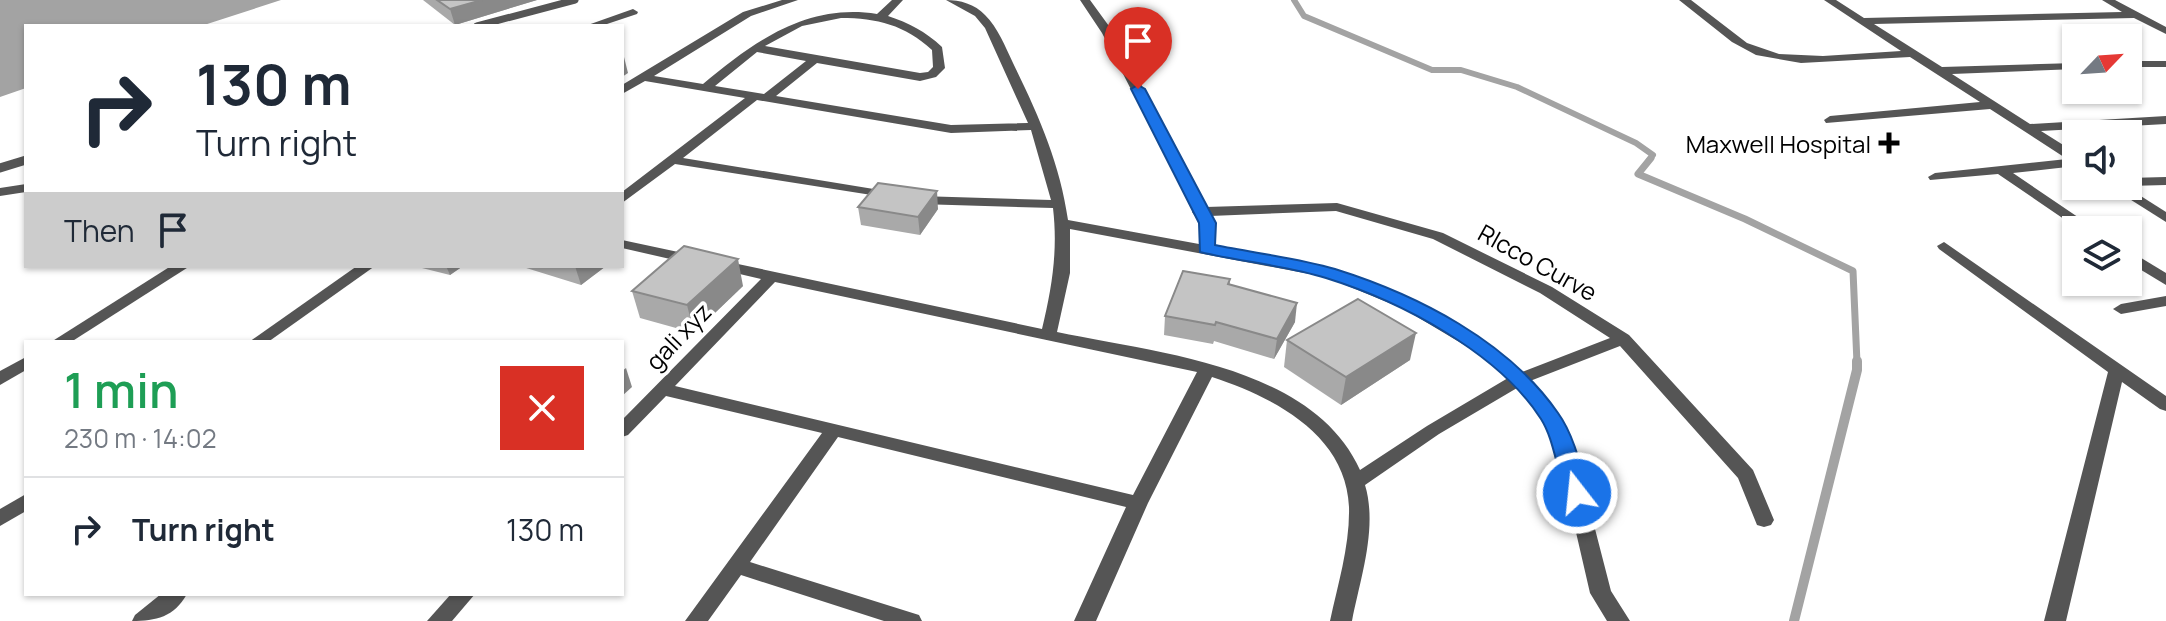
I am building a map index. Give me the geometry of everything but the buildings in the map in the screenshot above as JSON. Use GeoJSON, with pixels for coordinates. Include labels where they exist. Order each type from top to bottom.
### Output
{"type":"FeatureCollection","features":[{"type":"Feature","properties":{"kind":"street"},"geometry":{"type":"LineString","coordinates":[[624,89],[747,14],[793,0]]}},
{"type":"Feature","properties":{"kind":"street"},"geometry":{"type":"LineString","coordinates":[[880,17],[898,0]]}},
{"type":"Feature","properties":{"kind":"street"},"geometry":{"type":"LineString","coordinates":[[1085,0],[1108,33],[1207,223],[1206,248]]}},
{"type":"Feature","properties":{"kind":"street"},"geometry":{"type":"LineString","coordinates":[[1684,0],[1745,46],[1763,54],[1788,59],[1908,54]]}},
{"type":"Feature","properties":{"kind":"street"},"geometry":{"type":"LineString","coordinates":[[1829,0],[2062,151]]}},
{"type":"Feature","properties":{"kind":"street"},"geometry":{"type":"LineString","coordinates":[[2107,0],[2164,30]]}},
{"type":"Feature","properties":{"kind":"street"},"geometry":{"type":"LineString","coordinates":[[961,1],[990,27],[1037,126],[1059,204],[1063,223],[1063,267],[1048,336]]}},
{"type":"Feature","properties":{"kind":"street"},"geometry":{"type":"LineString","coordinates":[[596,24],[633,12]]}},
{"type":"Feature","properties":{"kind":"street"},"geometry":{"type":"LineString","coordinates":[[1861,21],[2135,15]]}},
{"type":"Feature","properties":{"kind":"street"},"geometry":{"type":"LineString","coordinates":[[705,88],[755,48],[782,31],[805,23],[845,16],[880,17],[906,23],[938,49],[939,68],[932,75],[920,77],[755,48]]}},
{"type":"Feature","properties":{"kind":"street"},"geometry":{"type":"LineString","coordinates":[[624,197],[815,59]]}},
{"type":"Feature","properties":{"kind":"street"},"geometry":{"type":"LineString","coordinates":[[2142,64],[2166,64]]}},
{"type":"Feature","properties":{"kind":"street"},"geometry":{"type":"LineString","coordinates":[[1936,71],[2062,66]]}},
{"type":"Feature","properties":{"kind":"street"},"geometry":{"type":"LineString","coordinates":[[641,77],[951,129],[1037,126]]}},
{"type":"Feature","properties":{"kind":"street"},"geometry":{"type":"LineString","coordinates":[[1830,120],[1991,105]]}},
{"type":"Feature","properties":{"kind":"street"},"geometry":{"type":"LineString","coordinates":[[2029,128],[2166,120]]}},
{"type":"Feature","properties":{"kind":"street"},"geometry":{"type":"LineString","coordinates":[[672,160],[919,200],[1059,204]]}},
{"type":"Feature","properties":{"kind":"street"},"geometry":{"type":"LineString","coordinates":[[1935,177],[2062,163]]}},
{"type":"Feature","properties":{"kind":"street"},"geometry":{"type":"LineString","coordinates":[[2000,170],[2069,216]]}},
{"type":"Feature","properties":{"kind":"street"},"geometry":{"type":"LineString","coordinates":[[2142,182],[2166,181]]}},
{"type":"Feature","properties":{"kind":"street"},"geometry":{"type":"LineString","coordinates":[[0,192],[24,188]]}},
{"type":"Feature","properties":{"kind":"street"},"geometry":{"type":"LineString","coordinates":[[2138,200],[2166,218]]}},
{"type":"Feature","properties":{"kind":"street","name":"RIcco Curve"},"geometry":{"type":"LineString","coordinates":[[1199,212],[1337,207],[1438,236],[1546,290],[1623,339],[1746,475],[1764,520]]}},
{"type":"Feature","properties":{"kind":"street"},"geometry":{"type":"LineString","coordinates":[[1063,223],[1330,273],[1410,306],[1482,348],[1519,379],[1551,418],[1569,463],[1601,593],[1619,621]]}},
{"type":"Feature","properties":{"kind":"street"},"geometry":{"type":"LineString","coordinates":[[624,244],[1207,369],[1255,384],[1302,413],[1327,433],[1349,466],[1358,494],[1356,538],[1341,621]]}},
{"type":"Feature","properties":{"kind":"street"},"geometry":{"type":"LineString","coordinates":[[1944,246],[2166,405]]}},
{"type":"Feature","properties":{"kind":"street"},"geometry":{"type":"LineString","coordinates":[[2142,264],[2166,280]]}},
{"type":"Feature","properties":{"kind":"street"},"geometry":{"type":"LineString","coordinates":[[62,340],[179,268]]}},
{"type":"Feature","properties":{"kind":"street"},"geometry":{"type":"LineString","coordinates":[[260,340],[364,268]]}},
{"type":"Feature","properties":{"kind":"street","name":"gali xyz"},"geometry":{"type":"LineString","coordinates":[[624,429],[772,276]]}},
{"type":"Feature","properties":{"kind":"street"},"geometry":{"type":"LineString","coordinates":[[2121,309],[2166,301]]}},
{"type":"Feature","properties":{"kind":"street"},"geometry":{"type":"LineString","coordinates":[[1354,483],[1433,430],[1519,379],[1623,339]]}},
{"type":"Feature","properties":{"kind":"street"},"geometry":{"type":"LineString","coordinates":[[0,379],[24,363]]}},
{"type":"Feature","properties":{"kind":"street"},"geometry":{"type":"LineString","coordinates":[[1085,621],[1138,503],[1207,369]]}},
{"type":"Feature","properties":{"kind":"street"},"geometry":{"type":"LineString","coordinates":[[2055,621],[2117,369]]}},
{"type":"Feature","properties":{"kind":"street"},"geometry":{"type":"LineString","coordinates":[[663,389],[1138,503]]}},
{"type":"Feature","properties":{"kind":"street"},"geometry":{"type":"LineString","coordinates":[[696,621],[834,430]]}},
{"type":"Feature","properties":{"kind":"street"},"geometry":{"type":"LineString","coordinates":[[0,519],[24,502]]}},
{"type":"Feature","properties":{"kind":"street"},"geometry":{"type":"LineString","coordinates":[[736,565],[911,621]]}},
{"type":"Feature","properties":{"kind":"street"},"geometry":{"type":"LineString","coordinates":[[143,621],[174,596]]}},
{"type":"Feature","properties":{"kind":"street"},"geometry":{"type":"LineString","coordinates":[[438,621],[462,596]]}},
{"type":"Feature","properties":{"kind":"lane"},"geometry":{"type":"LineString","coordinates":[[485,24],[575,0]]}},
{"type":"Feature","properties":{"kind":"lane"},"geometry":{"type":"LineString","coordinates":[[0,168],[24,161]]}},
{"type":"Feature","properties":{"kind":"shaded area"},"geometry":{"type":"Polygon","coordinates":[[[0,0],[281,0],[207,24],[24,24],[24,89],[0,97],[0,0]]]}},
{"type":"Feature","properties":{"kind":"waterway"},"geometry":{"type":"LineString","coordinates":[[1294,0],[1304,16],[1432,70],[1461,70],[1517,87],[1636,143],[1653,155],[1649,160]]}},
{"type":"Feature","properties":{"kind":"waterway"},"geometry":{"type":"LineString","coordinates":[[1651,158],[1638,174],[1745,219],[1853,271],[1857,363]]}},
{"type":"Feature","properties":{"kind":"waterway"},"geometry":{"type":"LineString","coordinates":[[1794,621],[1857,363]]}},
{"type":"Feature","properties":{"kind":"place","name":"Maxwell Hospital"},"geometry":{"type":"Point","coordinates":[1889,143]}},
{"type":"Feature","properties":{"kind":"route"},"geometry":{"type":"LineString","coordinates":[[1138,89],[1207,223],[1206,248],[1330,273],[1410,306],[1482,348],[1512,371],[1551,418],[1577,493]]}}]}
